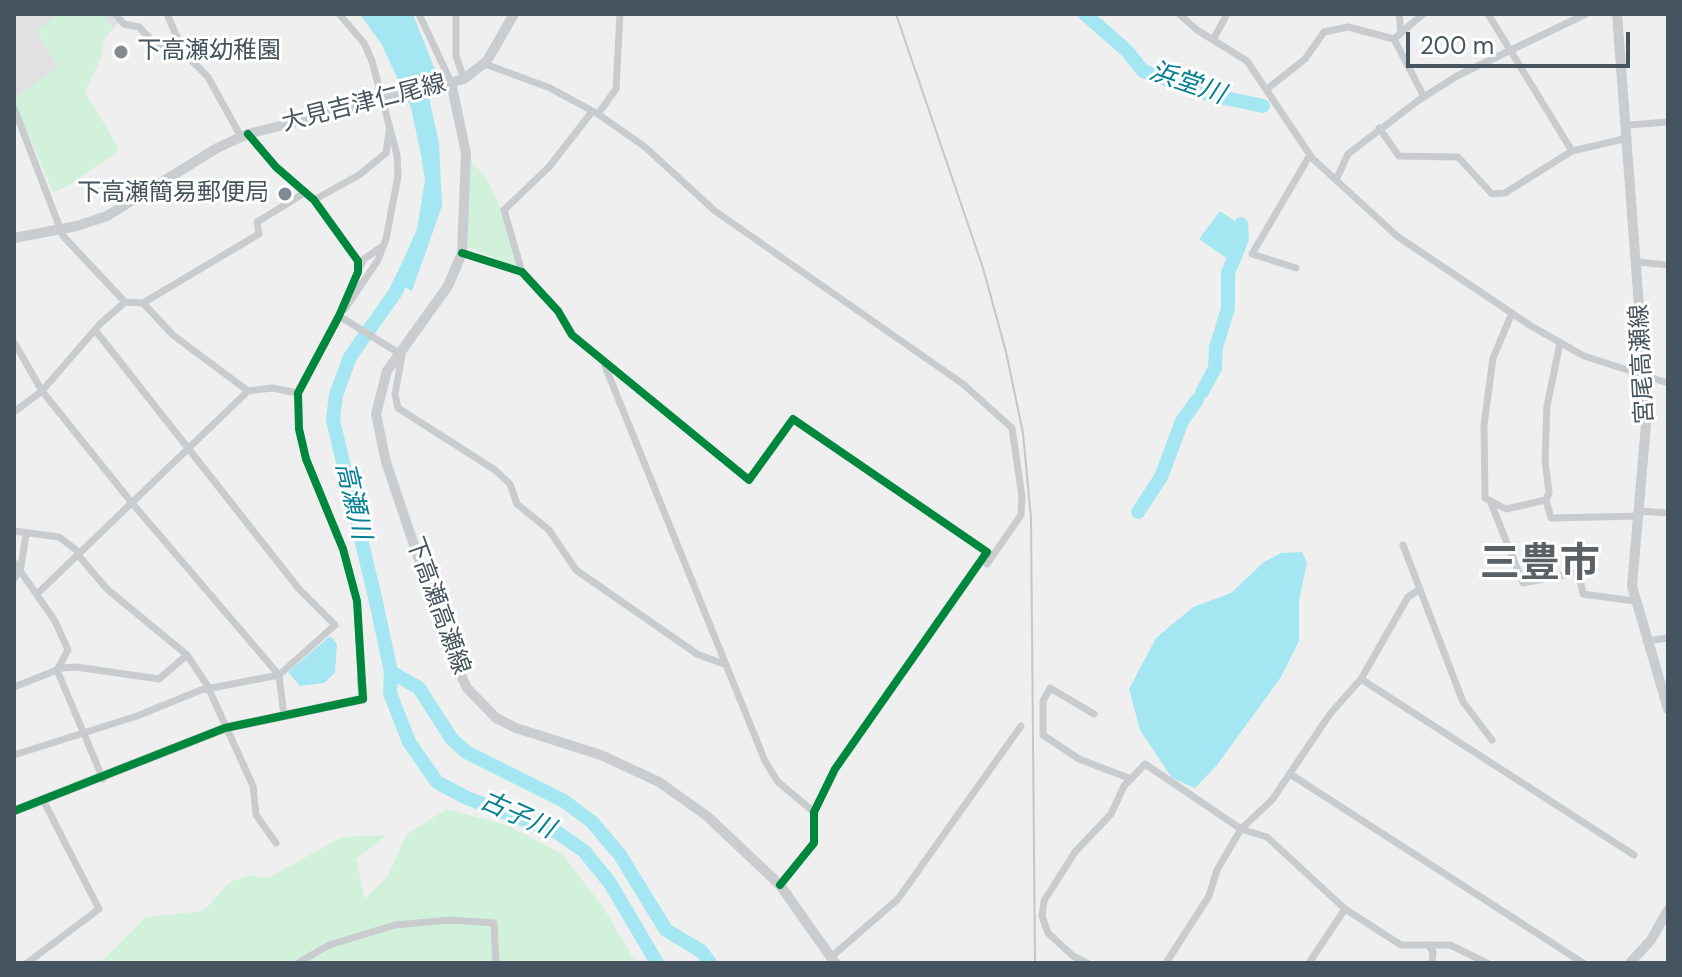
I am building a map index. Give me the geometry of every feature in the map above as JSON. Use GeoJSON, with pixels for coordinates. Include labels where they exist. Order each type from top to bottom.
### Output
{"type":"FeatureCollection","features":[{"type":"Feature","properties":{"kind":"main road","name":"大見吉津仁尾線"},"geometry":{"type":"LineString","coordinates":[[14,238],[107,216],[244,135],[464,79],[485,64],[514,14]]}},
{"type":"Feature","properties":{"kind":"main road","name":"宮尾高瀬線"},"geometry":{"type":"LineString","coordinates":[[1617,14],[1638,262],[1647,432],[1632,586],[1668,709]]}},
{"type":"Feature","properties":{"kind":"main road","name":"下高瀬高瀬線"},"geometry":{"type":"LineString","coordinates":[[451,82],[466,153],[462,253],[448,286],[387,371],[379,398],[377,430],[451,655],[467,688],[496,718],[516,728],[601,755],[684,798],[780,885],[832,960]]}},
{"type":"Feature","properties":{"kind":"main road"},"geometry":{"type":"LineString","coordinates":[[1632,962],[1656,933],[1668,910]]}},
{"type":"Feature","properties":{"kind":"street"},"geometry":{"type":"LineString","coordinates":[[115,14],[124,24],[139,27],[158,47],[185,55]]}},
{"type":"Feature","properties":{"kind":"street"},"geometry":{"type":"LineString","coordinates":[[167,14],[185,55],[208,77],[244,135],[314,200],[358,261],[358,272]]}},
{"type":"Feature","properties":{"kind":"street"},"geometry":{"type":"LineString","coordinates":[[339,14],[364,43],[383,98],[398,176],[383,246],[369,275],[339,316]]}},
{"type":"Feature","properties":{"kind":"street"},"geometry":{"type":"LineString","coordinates":[[419,14],[451,82]]}},
{"type":"Feature","properties":{"kind":"street"},"geometry":{"type":"LineString","coordinates":[[456,14],[456,56],[464,79]]}},
{"type":"Feature","properties":{"kind":"street"},"geometry":{"type":"LineString","coordinates":[[620,14],[616,89],[549,167],[504,210],[522,272],[558,311],[572,335],[749,480],[793,419],[987,552],[835,769],[814,812],[814,843],[780,885]]}},
{"type":"Feature","properties":{"kind":"street"},"geometry":{"type":"LineString","coordinates":[[1179,14],[1247,61],[1310,155],[1397,236],[1560,343],[1584,356],[1668,383]]}},
{"type":"Feature","properties":{"kind":"street"},"geometry":{"type":"LineString","coordinates":[[1213,40],[1227,14]]}},
{"type":"Feature","properties":{"kind":"street"},"geometry":{"type":"LineString","coordinates":[[1399,14],[1401,32]]}},
{"type":"Feature","properties":{"kind":"street"},"geometry":{"type":"LineString","coordinates":[[1394,39],[1423,14]]}},
{"type":"Feature","properties":{"kind":"street"},"geometry":{"type":"LineString","coordinates":[[1488,14],[1572,151]]}},
{"type":"Feature","properties":{"kind":"street"},"geometry":{"type":"LineString","coordinates":[[1336,180],[1348,154],[1424,97],[1586,14]]}},
{"type":"Feature","properties":{"kind":"street"},"geometry":{"type":"LineString","coordinates":[[1267,89],[1305,59],[1324,32],[1348,27],[1394,39],[1424,97]]}},
{"type":"Feature","properties":{"kind":"street"},"geometry":{"type":"LineString","coordinates":[[485,64],[550,88],[645,147],[715,211],[963,384],[1012,428],[1022,497],[1021,515],[987,564]]}},
{"type":"Feature","properties":{"kind":"street"},"geometry":{"type":"LineString","coordinates":[[14,108],[63,236],[125,302],[143,303],[259,234],[257,222],[306,192]]}},
{"type":"Feature","properties":{"kind":"street"},"geometry":{"type":"LineString","coordinates":[[1628,125],[1668,122]]}},
{"type":"Feature","properties":{"kind":"street"},"geometry":{"type":"LineString","coordinates":[[314,200],[359,175],[386,153],[390,126]]}},
{"type":"Feature","properties":{"kind":"street"},"geometry":{"type":"LineString","coordinates":[[1379,128],[1399,156],[1458,157],[1492,194],[1505,193],[1572,151],[1628,138]]}},
{"type":"Feature","properties":{"kind":"street"},"geometry":{"type":"LineString","coordinates":[[1296,268],[1252,254],[1310,155]]}},
{"type":"Feature","properties":{"kind":"street"},"geometry":{"type":"LineString","coordinates":[[14,811],[103,779],[225,728],[363,699],[357,601],[343,549],[306,459],[299,429],[298,393],[339,316],[364,259],[383,246]]}},
{"type":"Feature","properties":{"kind":"street"},"geometry":{"type":"LineString","coordinates":[[462,253],[522,272]]}},
{"type":"Feature","properties":{"kind":"street"},"geometry":{"type":"LineString","coordinates":[[1638,262],[1668,265]]}},
{"type":"Feature","properties":{"kind":"street"},"geometry":{"type":"LineString","coordinates":[[14,412],[42,391],[95,330],[125,302]]}},
{"type":"Feature","properties":{"kind":"street"},"geometry":{"type":"LineString","coordinates":[[143,303],[173,335],[248,391]]}},
{"type":"Feature","properties":{"kind":"street"},"geometry":{"type":"LineString","coordinates":[[1512,313],[1497,341],[1484,425],[1485,498],[1506,509],[1546,500]]}},
{"type":"Feature","properties":{"kind":"street"},"geometry":{"type":"LineString","coordinates":[[339,316],[402,355],[395,394],[398,408],[510,484],[517,504],[549,530],[576,570],[697,654],[726,665]]}},
{"type":"Feature","properties":{"kind":"street"},"geometry":{"type":"LineString","coordinates":[[14,755],[209,688],[279,675],[335,625],[299,589],[95,330]]}},
{"type":"Feature","properties":{"kind":"street"},"geometry":{"type":"LineString","coordinates":[[14,342],[42,391],[132,503],[279,675],[284,716]]}},
{"type":"Feature","properties":{"kind":"street"},"geometry":{"type":"LineString","coordinates":[[1560,343],[1547,406],[1545,460],[1550,487],[1546,500],[1551,518],[1668,513]]}},
{"type":"Feature","properties":{"kind":"street"},"geometry":{"type":"LineString","coordinates":[[604,364],[771,771],[778,782],[814,812]]}},
{"type":"Feature","properties":{"kind":"street"},"geometry":{"type":"LineString","coordinates":[[37,594],[248,391],[272,388],[298,393]]}},
{"type":"Feature","properties":{"kind":"street"},"geometry":{"type":"LineString","coordinates":[[1491,501],[1523,583],[1579,572],[1583,594],[1634,601]]}},
{"type":"Feature","properties":{"kind":"street"},"geometry":{"type":"LineString","coordinates":[[14,531],[59,537],[79,554],[107,589],[187,655],[209,688],[253,786],[256,815],[276,843]]}},
{"type":"Feature","properties":{"kind":"street"},"geometry":{"type":"LineString","coordinates":[[14,579],[26,534]]}},
{"type":"Feature","properties":{"kind":"street"},"geometry":{"type":"LineString","coordinates":[[1403,545],[1463,702],[1492,740]]}},
{"type":"Feature","properties":{"kind":"street"},"geometry":{"type":"LineString","coordinates":[[17,565],[55,621],[68,650],[57,670]]}},
{"type":"Feature","properties":{"kind":"street"},"geometry":{"type":"LineString","coordinates":[[1166,963],[1209,896],[1217,870],[1241,829],[1272,800],[1330,714],[1361,679],[1408,597],[1420,589]]}},
{"type":"Feature","properties":{"kind":"street"},"geometry":{"type":"LineString","coordinates":[[1646,641],[1668,638]]}},
{"type":"Feature","properties":{"kind":"street"},"geometry":{"type":"LineString","coordinates":[[14,687],[57,670],[76,667],[159,679],[187,655]]}},
{"type":"Feature","properties":{"kind":"street"},"geometry":{"type":"LineString","coordinates":[[57,670],[103,779]]}},
{"type":"Feature","properties":{"kind":"street"},"geometry":{"type":"LineString","coordinates":[[1361,679],[1634,855]]}},
{"type":"Feature","properties":{"kind":"street"},"geometry":{"type":"LineString","coordinates":[[1094,714],[1050,688],[1043,701],[1043,735],[1079,759],[1131,779]]}},
{"type":"Feature","properties":{"kind":"street"},"geometry":{"type":"LineString","coordinates":[[832,960],[898,899],[1021,726]]}},
{"type":"Feature","properties":{"kind":"street"},"geometry":{"type":"LineString","coordinates":[[1087,963],[1073,956],[1048,933],[1042,916],[1044,901],[1075,852],[1111,814],[1131,779],[1145,764],[1241,829],[1267,837],[1289,853],[1345,909],[1401,945],[1450,945],[1487,963]]}},
{"type":"Feature","properties":{"kind":"street"},"geometry":{"type":"LineString","coordinates":[[1290,774],[1583,963]]}},
{"type":"Feature","properties":{"kind":"street"},"geometry":{"type":"LineString","coordinates":[[27,963],[99,909],[43,800]]}},
{"type":"Feature","properties":{"kind":"street"},"geometry":{"type":"LineString","coordinates":[[1309,963],[1345,909]]}},
{"type":"Feature","properties":{"kind":"street"},"geometry":{"type":"LineString","coordinates":[[298,963],[329,945],[395,925],[450,920],[494,923],[496,963]]}},
{"type":"Feature","properties":{"kind":"street"},"geometry":{"type":"LineString","coordinates":[[1428,945],[1433,952],[1432,963]]}},
{"type":"Feature","properties":{"kind":"shaded area"},"geometry":{"type":"Polygon","coordinates":[[[14,14],[112,14],[118,23],[104,39],[101,57],[85,92],[118,147],[116,153],[66,187],[53,192],[14,100],[14,14]]]}},
{"type":"Feature","properties":{"kind":"green space"},"geometry":{"type":"Polygon","coordinates":[[[58,14],[103,14],[113,28],[104,39],[101,57],[85,92],[118,147],[116,153],[66,187],[53,192],[15,102],[21,93],[58,67],[36,31],[58,14]]]}},
{"type":"Feature","properties":{"kind":"green space"},"geometry":{"type":"Polygon","coordinates":[[[471,161],[486,177],[503,213],[517,267],[465,246],[471,161]]]}},
{"type":"Feature","properties":{"kind":"green space"},"geometry":{"type":"Polygon","coordinates":[[[447,809],[509,826],[562,854],[603,907],[636,963],[100,963],[146,917],[203,911],[230,882],[250,875],[268,878],[342,837],[387,835],[356,859],[365,899],[388,876],[406,835],[447,809]]]}},
{"type":"Feature","properties":{"kind":"water"},"geometry":{"type":"Polygon","coordinates":[[[360,14],[413,14],[436,72],[430,102],[439,143],[442,206],[412,291],[394,281],[417,229],[425,180],[421,155],[411,108],[382,45],[360,14]]]}},
{"type":"Feature","properties":{"kind":"water"},"geometry":{"type":"Polygon","coordinates":[[[1220,211],[1236,222],[1236,239],[1226,258],[1199,239],[1220,211]]]}},
{"type":"Feature","properties":{"kind":"water"},"geometry":{"type":"Polygon","coordinates":[[[1302,552],[1307,563],[1299,600],[1299,641],[1281,677],[1217,765],[1195,788],[1172,778],[1140,730],[1129,689],[1156,638],[1193,607],[1231,593],[1264,562],[1281,553],[1302,552]]]}},
{"type":"Feature","properties":{"kind":"water"},"geometry":{"type":"Polygon","coordinates":[[[330,636],[337,644],[335,673],[324,683],[300,686],[288,672],[330,636]]]}},
{"type":"Feature","properties":{"kind":"waterway","name":"浜堂川"},"geometry":{"type":"LineString","coordinates":[[1085,14],[1127,51],[1143,71],[1211,95],[1263,106]]}},
{"type":"Feature","properties":{"kind":"waterway","name":"浜堂川"},"geometry":{"type":"LineString","coordinates":[[1222,328],[1228,308],[1228,273],[1242,239],[1241,224]]}},
{"type":"Feature","properties":{"kind":"waterway","name":"高瀬川"},"geometry":{"type":"LineString","coordinates":[[408,267],[395,293],[350,357],[336,395],[333,420],[391,672],[390,693],[409,742],[437,782],[467,798],[558,833],[584,851],[610,883],[657,963]]}},
{"type":"Feature","properties":{"kind":"waterway","name":"浜堂川"},"geometry":{"type":"LineString","coordinates":[[1202,392],[1215,368],[1216,346],[1221,332]]}},
{"type":"Feature","properties":{"kind":"waterway","name":"浜堂川"},"geometry":{"type":"LineString","coordinates":[[1138,512],[1161,477],[1182,421],[1197,400]]}},
{"type":"Feature","properties":{"kind":"waterway","name":"高瀬川"},"geometry":{"type":"LineString","coordinates":[[391,672],[419,688],[451,738],[466,752],[564,801],[592,822],[620,855],[666,930],[701,951],[710,963]]}},
{"type":"Feature","properties":{"kind":"railway"},"geometry":{"type":"LineString","coordinates":[[896,14],[983,268],[1006,352],[1023,433],[1031,518],[1035,963]]}},
{"type":"Feature","properties":{"kind":"cycle path"},"geometry":{"type":"LineString","coordinates":[[14,811],[225,728],[363,699],[357,601],[343,549],[306,459],[299,429],[298,393],[339,316],[358,272],[358,261],[314,200],[276,167],[248,134]]}},
{"type":"Feature","properties":{"kind":"cycle path"},"geometry":{"type":"LineString","coordinates":[[462,253],[522,272],[558,311],[572,335],[749,480],[793,419],[987,552],[835,769],[814,812],[814,843],[780,885]]}},
{"type":"Feature","properties":{"kind":"place","name":"下高瀬幼稚園"},"geometry":{"type":"Point","coordinates":[121,52]}},
{"type":"Feature","properties":{"kind":"place","name":"下高瀬簡易郵便局"},"geometry":{"type":"Point","coordinates":[285,194]}},
{"type":"Feature","properties":{"kind":"district","name":"三豊市"},"geometry":{"type":"Point","coordinates":[1540,566]}},
{"type":"Feature","properties":{"kind":"water label","name":"古子川"},"geometry":{"type":"Point","coordinates":[517,816]}}]}
